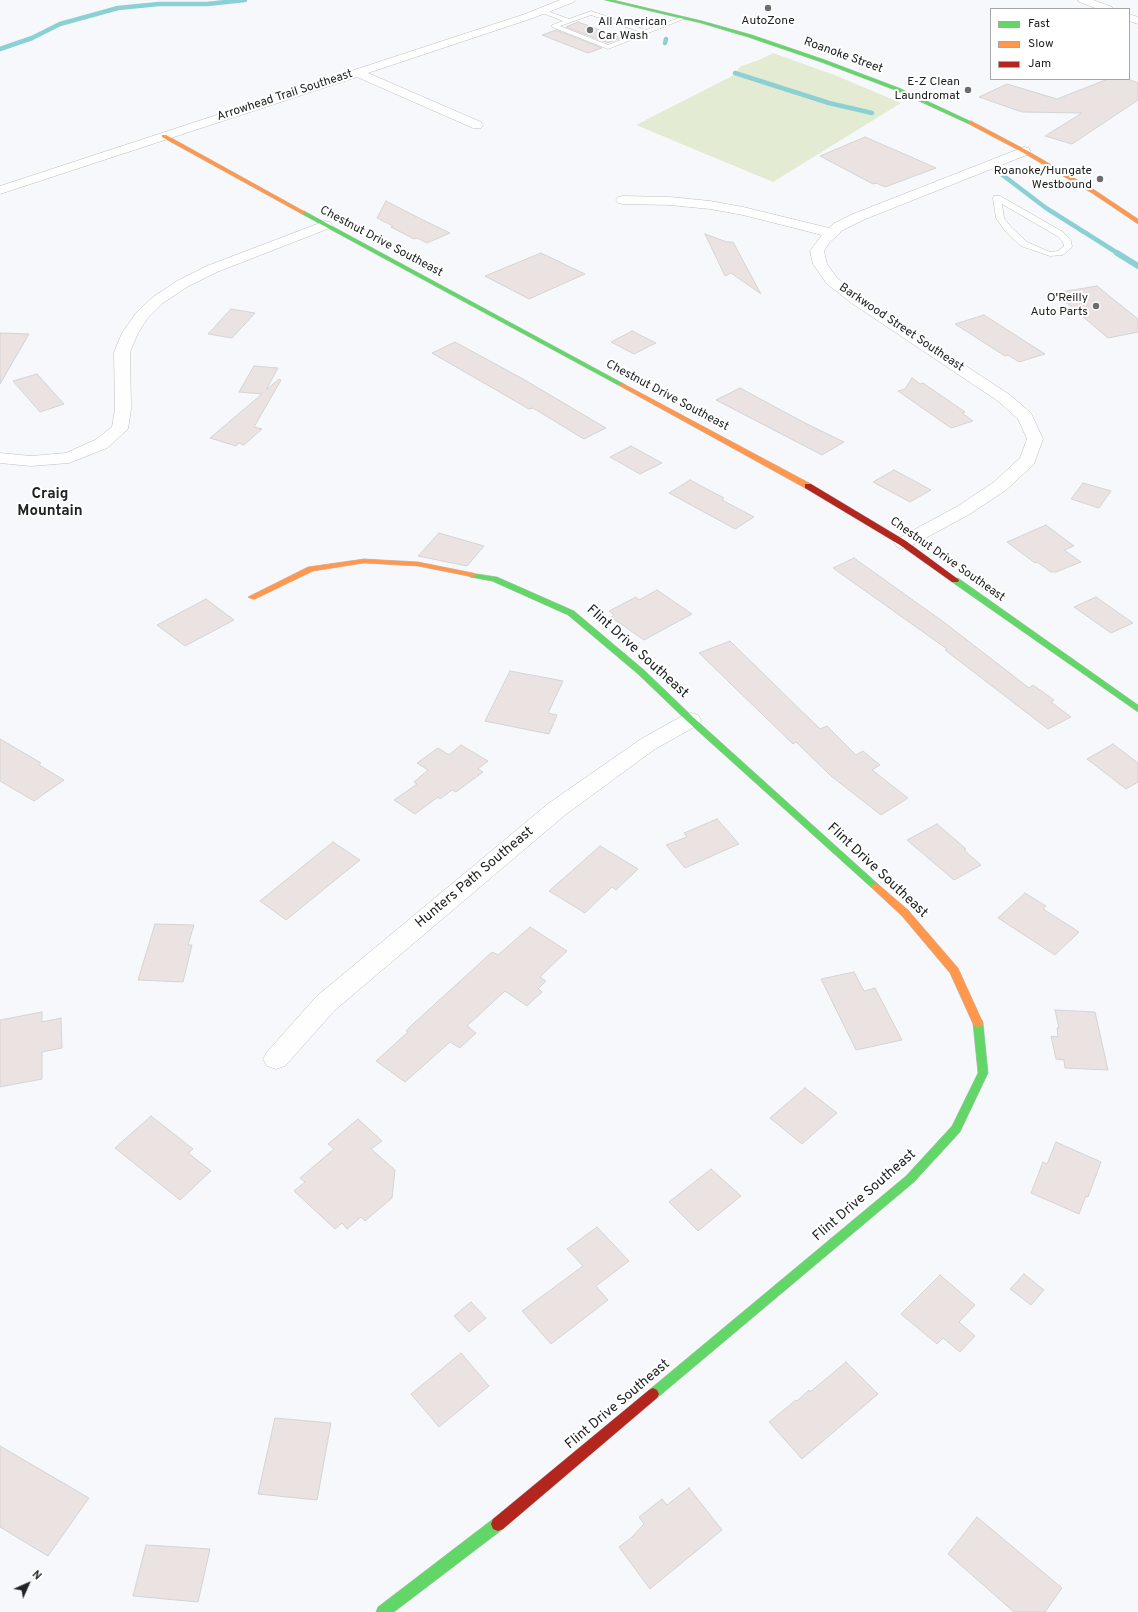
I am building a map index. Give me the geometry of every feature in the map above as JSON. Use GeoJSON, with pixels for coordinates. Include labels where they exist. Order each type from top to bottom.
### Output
{"type":"FeatureCollection","features":[{"type":"Feature","properties":{"kind":"street","name":"Arrowhead Trail Southeast"},"geometry":{"type":"LineString","coordinates":[[0,190],[542,11],[570,0]]}},
{"type":"Feature","properties":{"kind":"street","name":"Roanoke Street"},"geometry":{"type":"LineString","coordinates":[[607,0],[683,18],[764,41],[890,86],[969,122],[1024,150],[1094,192],[1138,222]]}},
{"type":"Feature","properties":{"kind":"street"},"geometry":{"type":"LineString","coordinates":[[1083,0],[1105,8]]}},
{"type":"Feature","properties":{"kind":"street"},"geometry":{"type":"LineString","coordinates":[[356,72],[477,125]]}},
{"type":"Feature","properties":{"kind":"street","name":"Chestnut Drive Southeast"},"geometry":{"type":"LineString","coordinates":[[164,136],[325,225],[817,491],[903,543],[1138,709]]}},
{"type":"Feature","properties":{"kind":"street","name":"Barkwood Street Southeast"},"geometry":{"type":"LineString","coordinates":[[903,543],[964,510],[1000,486],[1028,460],[1035,439],[1026,417],[1004,398],[858,301],[832,281],[820,264],[817,251],[824,240],[838,227],[858,217],[1024,150]]}},
{"type":"Feature","properties":{"kind":"street"},"geometry":{"type":"LineString","coordinates":[[624,200],[670,201],[710,205],[743,211],[832,233]]}},
{"type":"Feature","properties":{"kind":"street"},"geometry":{"type":"LineString","coordinates":[[0,458],[31,461],[69,458],[101,444],[120,429],[123,409],[122,352],[130,333],[141,316],[158,300],[182,284],[212,270],[325,225]]}},
{"type":"Feature","properties":{"kind":"street","name":"Flint Drive Southeast"},"geometry":{"type":"LineString","coordinates":[[252,597],[311,569],[364,561],[418,564],[494,579],[571,613],[641,672],[691,720],[905,914],[954,971],[978,1020],[983,1073],[956,1129],[910,1179],[484,1536],[383,1612]]}},
{"type":"Feature","properties":{"kind":"street","name":"Hunters Path Southeast"},"geometry":{"type":"LineString","coordinates":[[276,1059],[326,1003],[557,809],[648,744],[691,720]]}},
{"type":"Feature","properties":{"kind":"lane"},"geometry":{"type":"LineString","coordinates":[[542,11],[569,21]]}},
{"type":"Feature","properties":{"kind":"lane"},"geometry":{"type":"LineString","coordinates":[[646,32],[591,13],[554,26],[608,47],[683,18]]}},
{"type":"Feature","properties":{"kind":"lane"},"geometry":{"type":"LineString","coordinates":[[997,198],[1060,234],[1067,242],[1068,247],[1060,253],[1050,254],[1036,250],[1024,244],[1008,229],[1000,218],[997,198]]}},
{"type":"Feature","properties":{"kind":"green space"},"geometry":{"type":"Polygon","coordinates":[[[773,53],[837,76],[901,103],[773,182],[636,125],[732,76],[741,66],[759,60],[773,53]]]}},
{"type":"Feature","properties":{"kind":"building","name":"All American Car Wash"},"geometry":{"type":"Polygon","coordinates":[[[578,22],[621,38],[608,43],[566,27],[578,22]]]}},
{"type":"Feature","properties":{"kind":"building"},"geometry":{"type":"Polygon","coordinates":[[[556,30],[602,48],[588,53],[542,35],[556,30]]]}},
{"type":"Feature","properties":{"kind":"building"},"geometry":{"type":"Polygon","coordinates":[[[1105,80],[1130,80],[1138,83],[1138,100],[1072,144],[1045,136],[1082,113],[1022,112],[979,97],[1007,84],[1057,99],[1105,80]]]}},
{"type":"Feature","properties":{"kind":"building"},"geometry":{"type":"Polygon","coordinates":[[[865,137],[936,168],[885,187],[876,183],[873,184],[820,156],[865,137]]]}},
{"type":"Feature","properties":{"kind":"building"},"geometry":{"type":"Polygon","coordinates":[[[386,201],[450,233],[427,243],[417,238],[414,239],[377,218],[386,201]]]}},
{"type":"Feature","properties":{"kind":"building"},"geometry":{"type":"Polygon","coordinates":[[[705,234],[727,242],[733,242],[761,294],[731,273],[725,276],[705,234]]]}},
{"type":"Feature","properties":{"kind":"building"},"geometry":{"type":"Polygon","coordinates":[[[541,253],[585,274],[529,299],[485,276],[541,253]]]}},
{"type":"Feature","properties":{"kind":"building","name":"O'Reilly Auto Parts"},"geometry":{"type":"Polygon","coordinates":[[[1097,286],[1138,319],[1138,332],[1108,338],[1055,293],[1097,286]]]}},
{"type":"Feature","properties":{"kind":"building"},"geometry":{"type":"Polygon","coordinates":[[[231,309],[255,313],[232,338],[208,334],[231,309]]]}},
{"type":"Feature","properties":{"kind":"building"},"geometry":{"type":"Polygon","coordinates":[[[984,315],[1045,354],[1019,362],[1008,355],[1005,356],[955,324],[984,315]]]}},
{"type":"Feature","properties":{"kind":"building"},"geometry":{"type":"Polygon","coordinates":[[[632,331],[656,343],[634,354],[611,342],[632,331]]]}},
{"type":"Feature","properties":{"kind":"building"},"geometry":{"type":"Polygon","coordinates":[[[0,333],[29,334],[0,384],[0,333]]]}},
{"type":"Feature","properties":{"kind":"building"},"geometry":{"type":"Polygon","coordinates":[[[455,342],[523,379],[606,428],[584,439],[533,408],[529,409],[432,353],[455,342]]]}},
{"type":"Feature","properties":{"kind":"building"},"geometry":{"type":"Polygon","coordinates":[[[254,366],[278,368],[266,390],[279,379],[281,380],[254,427],[262,429],[244,445],[239,443],[236,446],[210,438],[262,394],[239,392],[254,366]]]}},
{"type":"Feature","properties":{"kind":"building"},"geometry":{"type":"Polygon","coordinates":[[[37,374],[64,404],[40,412],[13,381],[37,374]]]}},
{"type":"Feature","properties":{"kind":"building"},"geometry":{"type":"Polygon","coordinates":[[[912,378],[920,384],[923,383],[965,412],[962,413],[973,421],[951,428],[898,391],[905,389],[912,378]]]}},
{"type":"Feature","properties":{"kind":"building"},"geometry":{"type":"Polygon","coordinates":[[[740,388],[844,442],[822,455],[716,400],[740,388]]]}},
{"type":"Feature","properties":{"kind":"building"},"geometry":{"type":"Polygon","coordinates":[[[631,446],[662,463],[640,474],[610,457],[631,446]]]}},
{"type":"Feature","properties":{"kind":"building"},"geometry":{"type":"Polygon","coordinates":[[[894,470],[931,490],[910,502],[873,482],[894,470]]]}},
{"type":"Feature","properties":{"kind":"building"},"geometry":{"type":"Polygon","coordinates":[[[690,480],[724,498],[722,500],[754,517],[735,529],[669,493],[690,480]]]}},
{"type":"Feature","properties":{"kind":"building"},"geometry":{"type":"Polygon","coordinates":[[[1083,483],[1111,491],[1099,508],[1071,499],[1083,483]]]}},
{"type":"Feature","properties":{"kind":"building"},"geometry":{"type":"Polygon","coordinates":[[[1046,525],[1074,546],[1064,550],[1081,562],[1056,572],[1051,572],[1037,562],[1035,563],[1007,542],[1046,525]]]}},
{"type":"Feature","properties":{"kind":"building"},"geometry":{"type":"Polygon","coordinates":[[[439,533],[484,546],[467,566],[418,556],[439,533]]]}},
{"type":"Feature","properties":{"kind":"building"},"geometry":{"type":"Polygon","coordinates":[[[854,558],[945,623],[1029,688],[1033,685],[1054,700],[1051,702],[1071,717],[1048,729],[945,650],[947,649],[833,568],[854,558]]]}},
{"type":"Feature","properties":{"kind":"building"},"geometry":{"type":"Polygon","coordinates":[[[657,590],[692,614],[644,640],[611,617],[614,615],[609,611],[636,597],[639,600],[657,590]]]}},
{"type":"Feature","properties":{"kind":"building"},"geometry":{"type":"Polygon","coordinates":[[[1096,597],[1133,623],[1111,633],[1074,607],[1096,597]]]}},
{"type":"Feature","properties":{"kind":"building"},"geometry":{"type":"Polygon","coordinates":[[[206,599],[234,620],[185,646],[157,625],[206,599]]]}},
{"type":"Feature","properties":{"kind":"building"},"geometry":{"type":"Polygon","coordinates":[[[730,641],[820,729],[827,726],[856,755],[863,751],[880,765],[872,770],[908,798],[881,815],[831,776],[796,742],[793,744],[699,653],[730,641]]]}},
{"type":"Feature","properties":{"kind":"building"},"geometry":{"type":"Polygon","coordinates":[[[510,671],[563,681],[548,713],[557,715],[549,734],[485,721],[510,671]]]}},
{"type":"Feature","properties":{"kind":"building"},"geometry":{"type":"Polygon","coordinates":[[[0,739],[41,763],[39,765],[64,780],[34,801],[0,781],[0,739]]]}},
{"type":"Feature","properties":{"kind":"building"},"geometry":{"type":"Polygon","coordinates":[[[1113,744],[1138,763],[1138,782],[1126,789],[1087,759],[1113,744]]]}},
{"type":"Feature","properties":{"kind":"building"},"geometry":{"type":"Polygon","coordinates":[[[461,745],[488,761],[478,769],[483,772],[456,792],[452,790],[440,799],[438,797],[415,814],[394,800],[417,784],[414,782],[428,770],[417,763],[438,748],[449,755],[461,745]]]}},
{"type":"Feature","properties":{"kind":"building"},"geometry":{"type":"Polygon","coordinates":[[[717,819],[739,844],[685,868],[666,845],[687,837],[684,833],[717,819]]]}},
{"type":"Feature","properties":{"kind":"building"},"geometry":{"type":"Polygon","coordinates":[[[937,824],[966,849],[964,850],[981,865],[954,880],[907,840],[937,824]]]}},
{"type":"Feature","properties":{"kind":"building"},"geometry":{"type":"Polygon","coordinates":[[[333,842],[360,860],[286,920],[260,901],[333,842]]]}},
{"type":"Feature","properties":{"kind":"building"},"geometry":{"type":"Polygon","coordinates":[[[600,846],[638,869],[616,890],[612,887],[585,913],[549,891],[600,846]]]}},
{"type":"Feature","properties":{"kind":"building"},"geometry":{"type":"Polygon","coordinates":[[[1025,893],[1046,906],[1043,909],[1079,932],[1055,955],[998,918],[1025,893]]]}},
{"type":"Feature","properties":{"kind":"building"},"geometry":{"type":"Polygon","coordinates":[[[155,924],[194,925],[188,945],[192,945],[183,982],[138,980],[155,924]]]}},
{"type":"Feature","properties":{"kind":"building"},"geometry":{"type":"Polygon","coordinates":[[[530,927],[567,951],[540,977],[546,981],[538,989],[542,992],[527,1006],[505,991],[467,1026],[476,1033],[460,1048],[450,1042],[405,1082],[376,1061],[408,1032],[406,1031],[413,1024],[492,952],[498,955],[530,927]]]}},
{"type":"Feature","properties":{"kind":"building"},"geometry":{"type":"Polygon","coordinates":[[[854,972],[864,991],[875,988],[902,1040],[856,1050],[821,979],[854,972]]]}},
{"type":"Feature","properties":{"kind":"building"},"geometry":{"type":"Polygon","coordinates":[[[1055,1010],[1095,1012],[1108,1070],[1065,1068],[1064,1060],[1056,1059],[1051,1036],[1058,1037],[1057,1028],[1059,1028],[1055,1010]]]}},
{"type":"Feature","properties":{"kind":"building"},"geometry":{"type":"Polygon","coordinates":[[[42,1012],[42,1022],[61,1018],[62,1048],[42,1052],[42,1079],[0,1087],[0,1020],[42,1012]]]}},
{"type":"Feature","properties":{"kind":"building"},"geometry":{"type":"Polygon","coordinates":[[[805,1088],[837,1113],[802,1144],[770,1118],[805,1088]]]}},
{"type":"Feature","properties":{"kind":"building"},"geometry":{"type":"Polygon","coordinates":[[[151,1116],[193,1149],[188,1153],[211,1171],[180,1200],[115,1148],[151,1116]]]}},
{"type":"Feature","properties":{"kind":"building"},"geometry":{"type":"Polygon","coordinates":[[[358,1119],[382,1141],[371,1149],[395,1170],[392,1198],[365,1221],[361,1217],[347,1229],[342,1223],[335,1229],[294,1191],[305,1182],[300,1178],[334,1149],[328,1144],[358,1119]]]}},
{"type":"Feature","properties":{"kind":"building"},"geometry":{"type":"Polygon","coordinates":[[[1056,1142],[1101,1162],[1088,1197],[1086,1196],[1079,1214],[1031,1193],[1043,1162],[1047,1164],[1056,1142]]]}},
{"type":"Feature","properties":{"kind":"building"},"geometry":{"type":"Polygon","coordinates":[[[711,1169],[741,1196],[698,1231],[669,1202],[711,1169]]]}},
{"type":"Feature","properties":{"kind":"building"},"geometry":{"type":"Polygon","coordinates":[[[597,1227],[629,1261],[596,1286],[608,1300],[551,1344],[522,1311],[583,1266],[567,1249],[597,1227]]]}},
{"type":"Feature","properties":{"kind":"building"},"geometry":{"type":"Polygon","coordinates":[[[1024,1274],[1044,1290],[1031,1305],[1010,1289],[1024,1274]]]}},
{"type":"Feature","properties":{"kind":"building"},"geometry":{"type":"Polygon","coordinates":[[[940,1275],[975,1305],[959,1322],[975,1336],[960,1352],[943,1338],[937,1344],[901,1314],[940,1275]]]}},
{"type":"Feature","properties":{"kind":"building"},"geometry":{"type":"Polygon","coordinates":[[[471,1302],[486,1318],[469,1332],[454,1316],[471,1302]]]}},
{"type":"Feature","properties":{"kind":"building"},"geometry":{"type":"Polygon","coordinates":[[[461,1353],[489,1386],[439,1427],[411,1394],[461,1353]]]}},
{"type":"Feature","properties":{"kind":"building"},"geometry":{"type":"Polygon","coordinates":[[[846,1362],[878,1394],[802,1459],[769,1422],[809,1390],[810,1392],[846,1362]]]}},
{"type":"Feature","properties":{"kind":"building"},"geometry":{"type":"Polygon","coordinates":[[[275,1418],[331,1423],[317,1500],[258,1494],[275,1418]]]}},
{"type":"Feature","properties":{"kind":"building"},"geometry":{"type":"Polygon","coordinates":[[[0,1446],[89,1498],[48,1556],[0,1527],[0,1446]]]}},
{"type":"Feature","properties":{"kind":"building"},"geometry":{"type":"Polygon","coordinates":[[[689,1488],[722,1530],[650,1589],[619,1547],[632,1537],[644,1524],[639,1517],[662,1499],[667,1505],[689,1488]]]}},
{"type":"Feature","properties":{"kind":"building"},"geometry":{"type":"Polygon","coordinates":[[[977,1517],[1062,1588],[1045,1612],[1014,1612],[948,1554],[977,1517]]]}},
{"type":"Feature","properties":{"kind":"building"},"geometry":{"type":"Polygon","coordinates":[[[146,1545],[210,1549],[198,1602],[133,1596],[146,1545]]]}},
{"type":"Feature","properties":{"kind":"waterway"},"geometry":{"type":"LineString","coordinates":[[0,49],[32,38],[60,24],[118,8],[159,4],[207,4],[245,0]]}},
{"type":"Feature","properties":{"kind":"waterway"},"geometry":{"type":"LineString","coordinates":[[665,43],[666,39]]}},
{"type":"Feature","properties":{"kind":"waterway"},"geometry":{"type":"LineString","coordinates":[[735,73],[829,103],[872,113]]}},
{"type":"Feature","properties":{"kind":"waterway"},"geometry":{"type":"LineString","coordinates":[[996,170],[1046,208],[1119,254]]}},
{"type":"Feature","properties":{"kind":"waterway"},"geometry":{"type":"LineString","coordinates":[[1117,253],[1138,266]]}},
{"type":"Feature","properties":{"kind":"traffic: fast"},"geometry":{"type":"LineString","coordinates":[[607,0],[702,22],[750,36],[823,61],[897,89],[971,123]]}},
{"type":"Feature","properties":{"kind":"traffic: fast"},"geometry":{"type":"LineString","coordinates":[[304,213],[622,385]]}},
{"type":"Feature","properties":{"kind":"traffic: fast"},"geometry":{"type":"LineString","coordinates":[[473,575],[494,579],[571,613],[641,672],[691,720],[876,887]]}},
{"type":"Feature","properties":{"kind":"traffic: fast"},"geometry":{"type":"LineString","coordinates":[[955,580],[1138,709]]}},
{"type":"Feature","properties":{"kind":"traffic: fast"},"geometry":{"type":"LineString","coordinates":[[653,1394],[910,1179],[956,1129],[983,1073],[978,1023]]}},
{"type":"Feature","properties":{"kind":"traffic: fast"},"geometry":{"type":"LineString","coordinates":[[383,1612],[498,1524]]}},
{"type":"Feature","properties":{"kind":"traffic: slow"},"geometry":{"type":"LineString","coordinates":[[971,123],[1024,151],[1094,192],[1138,222]]}},
{"type":"Feature","properties":{"kind":"traffic: slow"},"geometry":{"type":"LineString","coordinates":[[164,136],[304,213]]}},
{"type":"Feature","properties":{"kind":"traffic: slow"},"geometry":{"type":"LineString","coordinates":[[622,385],[808,486]]}},
{"type":"Feature","properties":{"kind":"traffic: slow"},"geometry":{"type":"LineString","coordinates":[[252,597],[311,569],[364,561],[418,564],[473,575]]}},
{"type":"Feature","properties":{"kind":"traffic: slow"},"geometry":{"type":"LineString","coordinates":[[876,887],[905,913],[954,971],[978,1023]]}},
{"type":"Feature","properties":{"kind":"traffic: jam"},"geometry":{"type":"LineString","coordinates":[[808,486],[903,543],[955,580]]}},
{"type":"Feature","properties":{"kind":"traffic: jam"},"geometry":{"type":"LineString","coordinates":[[498,1524],[653,1394]]}},
{"type":"Feature","properties":{"kind":"place","name":"AutoZone"},"geometry":{"type":"Point","coordinates":[768,8]}},
{"type":"Feature","properties":{"kind":"place","name":"All American Car Wash"},"geometry":{"type":"Point","coordinates":[590,30]}},
{"type":"Feature","properties":{"kind":"place","name":"E-Z Clean Laundromat"},"geometry":{"type":"Point","coordinates":[968,90]}},
{"type":"Feature","properties":{"kind":"place","name":"Roanoke/Hungate Westbound"},"geometry":{"type":"Point","coordinates":[1100,179]}},
{"type":"Feature","properties":{"kind":"place","name":"O'Reilly Auto Parts"},"geometry":{"type":"Point","coordinates":[1096,306]}},
{"type":"Feature","properties":{"kind":"district","name":"Craig Mountain"},"geometry":{"type":"Point","coordinates":[50,504]}}]}
